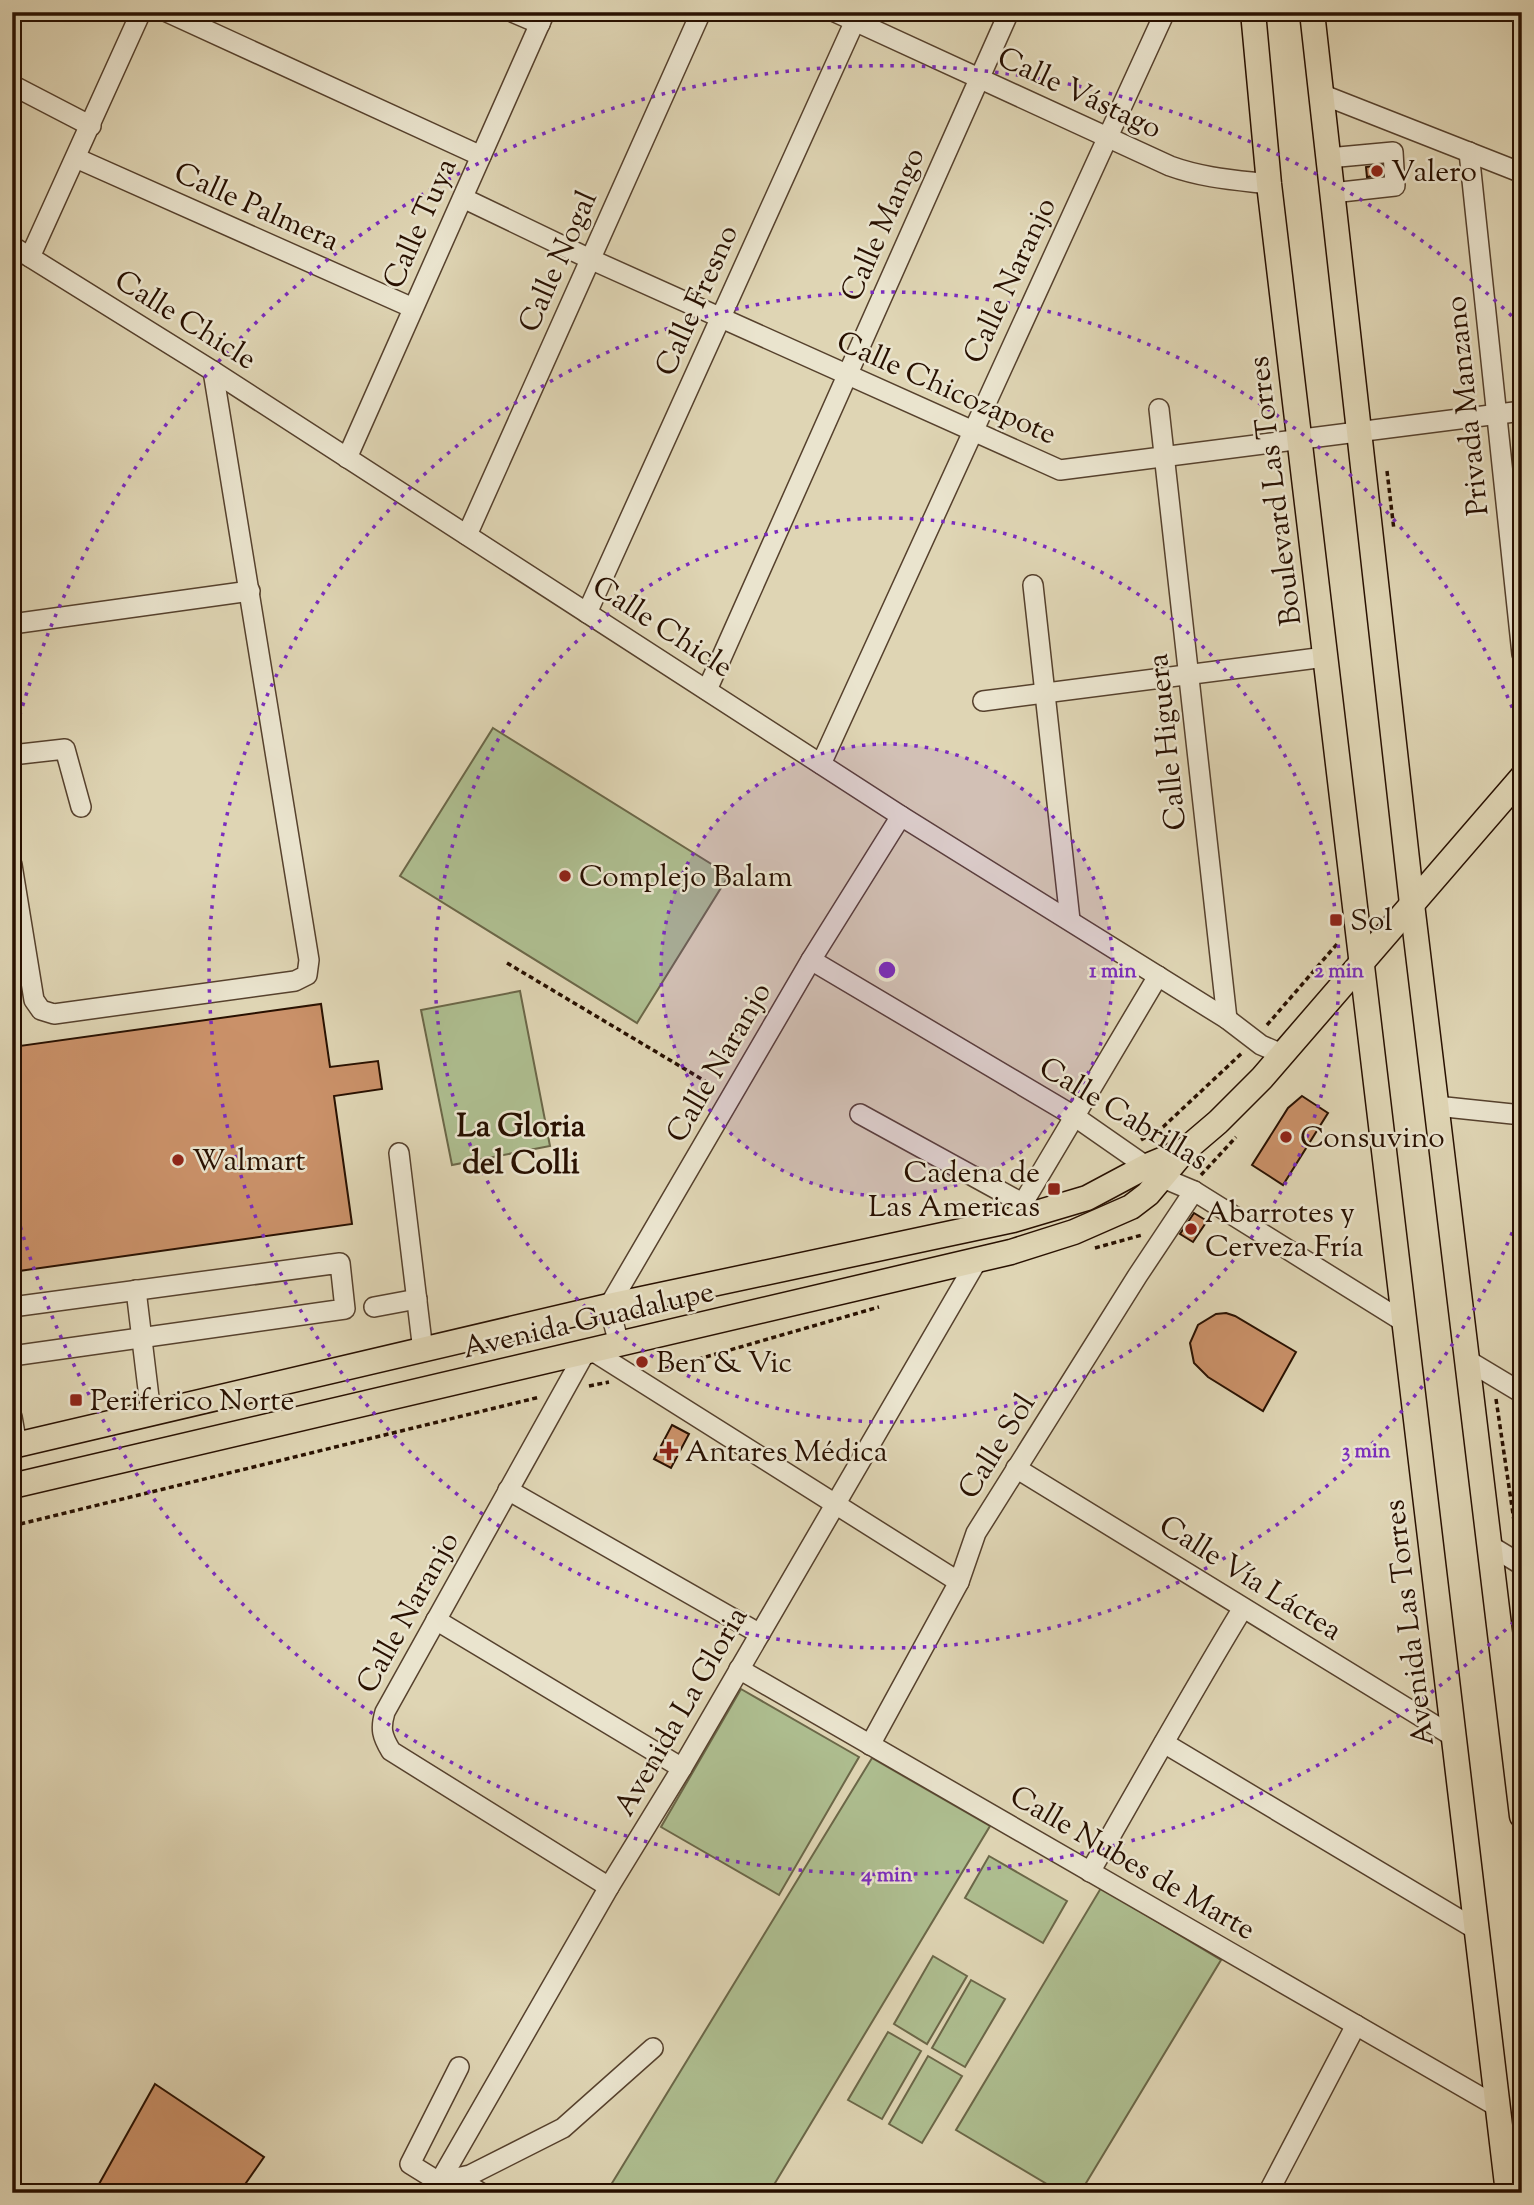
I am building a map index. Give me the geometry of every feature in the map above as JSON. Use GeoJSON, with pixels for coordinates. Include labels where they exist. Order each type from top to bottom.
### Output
{"type":"FeatureCollection","features":[{"type":"Feature","properties":{"kind":"main road","name":"Boulevard Las Torres"},"geometry":{"type":"LineString","coordinates":[[1252,12],[1269,184],[1361,962]]}},
{"type":"Feature","properties":{"kind":"main road"},"geometry":{"type":"LineString","coordinates":[[1312,12],[1412,904],[1522,1816]]}},
{"type":"Feature","properties":{"kind":"main road"},"geometry":{"type":"LineString","coordinates":[[1155,1172],[1184,1151],[1240,1100],[1522,777]]}},
{"type":"Feature","properties":{"kind":"main road","name":"Avenida Las Torres"},"geometry":{"type":"LineString","coordinates":[[1361,962],[1508,2193]]}},
{"type":"Feature","properties":{"kind":"main road","name":"Avenida Guadalupe"},"geometry":{"type":"LineString","coordinates":[[14,1446],[1017,1211],[1087,1198],[1155,1172]]}},
{"type":"Feature","properties":{"kind":"main road","name":"Avenida Guadalupe"},"geometry":{"type":"LineString","coordinates":[[12,1486],[978,1259],[1073,1232],[1131,1207],[1148,1194],[1155,1172]]}},
{"type":"Feature","properties":{"kind":"street"},"geometry":{"type":"LineString","coordinates":[[30,257],[141,12]]}},
{"type":"Feature","properties":{"kind":"street"},"geometry":{"type":"LineString","coordinates":[[167,12],[481,156]]}},
{"type":"Feature","properties":{"kind":"street"},"geometry":{"type":"LineString","coordinates":[[512,12],[543,18]]}},
{"type":"Feature","properties":{"kind":"street","name":"Calle Nogal"},"geometry":{"type":"LineString","coordinates":[[467,535],[701,12]]}},
{"type":"Feature","properties":{"kind":"street","name":"Calle Vástago"},"geometry":{"type":"LineString","coordinates":[[835,12],[857,17],[980,78],[1170,166],[1192,174],[1269,184]]}},
{"type":"Feature","properties":{"kind":"street","name":"Calle Mango"},"geometry":{"type":"LineString","coordinates":[[707,690],[1009,12]]}},
{"type":"Feature","properties":{"kind":"street","name":"Calle Naranjo"},"geometry":{"type":"LineString","coordinates":[[821,764],[1165,12]]}},
{"type":"Feature","properties":{"kind":"street","name":"Calle Fresno"},"geometry":{"type":"LineString","coordinates":[[587,612],[857,17]]}},
{"type":"Feature","properties":{"kind":"street","name":"Calle Tuya"},"geometry":{"type":"LineString","coordinates":[[348,457],[543,18]]}},
{"type":"Feature","properties":{"kind":"street"},"geometry":{"type":"LineString","coordinates":[[12,85],[91,125]]}},
{"type":"Feature","properties":{"kind":"street"},"geometry":{"type":"LineString","coordinates":[[1321,94],[1522,173]]}},
{"type":"Feature","properties":{"kind":"street"},"geometry":{"type":"LineString","coordinates":[[1328,158],[1394,152],[1416,131]]}},
{"type":"Feature","properties":{"kind":"street"},"geometry":{"type":"LineString","coordinates":[[1332,194],[1395,186],[1394,152]]}},
{"type":"Feature","properties":{"kind":"street","name":"Privada Manzano"},"geometry":{"type":"LineString","coordinates":[[1469,152],[1522,654]]}},
{"type":"Feature","properties":{"kind":"street","name":"Calle Palmera"},"geometry":{"type":"LineString","coordinates":[[76,158],[414,308]]}},
{"type":"Feature","properties":{"kind":"street","name":"Calle Chicozapote"},"geometry":{"type":"LineString","coordinates":[[463,198],[1060,470],[1522,411]]}},
{"type":"Feature","properties":{"kind":"street","name":"Calle Chicle"},"geometry":{"type":"LineString","coordinates":[[12,246],[348,457],[901,816],[1227,1019],[1254,1040],[1282,1054]]}},
{"type":"Feature","properties":{"kind":"street"},"geometry":{"type":"LineString","coordinates":[[12,865],[34,1000],[41,1010],[54,1014],[108,1007],[295,981],[307,975],[309,960],[213,371]]}},
{"type":"Feature","properties":{"kind":"street","name":"Calle Higuera"},"geometry":{"type":"LineString","coordinates":[[1159,409],[1227,1019]]}},
{"type":"Feature","properties":{"kind":"street"},"geometry":{"type":"LineString","coordinates":[[1033,585],[1070,920]]}},
{"type":"Feature","properties":{"kind":"street"},"geometry":{"type":"LineString","coordinates":[[12,624],[250,591]]}},
{"type":"Feature","properties":{"kind":"street"},"geometry":{"type":"LineString","coordinates":[[982,701],[1325,657]]}},
{"type":"Feature","properties":{"kind":"street"},"geometry":{"type":"LineString","coordinates":[[12,755],[65,749],[81,807]]}},
{"type":"Feature","properties":{"kind":"street","name":"Calle Naranjo"},"geometry":{"type":"LineString","coordinates":[[609,1306],[811,960],[901,816]]}},
{"type":"Feature","properties":{"kind":"street","name":"Calle Cabrillas"},"geometry":{"type":"LineString","coordinates":[[811,960],[1073,1116],[1155,1172],[1194,1191],[1404,1322]]}},
{"type":"Feature","properties":{"kind":"street"},"geometry":{"type":"LineString","coordinates":[[860,1114],[1017,1211],[1158,976]]}},
{"type":"Feature","properties":{"kind":"street"},"geometry":{"type":"LineString","coordinates":[[1436,1106],[1522,1115]]}},
{"type":"Feature","properties":{"kind":"street"},"geometry":{"type":"LineString","coordinates":[[399,1153],[423,1351]]}},
{"type":"Feature","properties":{"kind":"street","name":"Calle Sol"},"geometry":{"type":"LineString","coordinates":[[870,1745],[960,1582],[976,1533],[1194,1191]]}},
{"type":"Feature","properties":{"kind":"street","name":"Avenida La Gloria"},"geometry":{"type":"LineString","coordinates":[[443,2185],[609,1888],[682,1768],[978,1259]]}},
{"type":"Feature","properties":{"kind":"street"},"geometry":{"type":"LineString","coordinates":[[12,1307],[340,1263],[345,1309],[12,1356]]}},
{"type":"Feature","properties":{"kind":"street"},"geometry":{"type":"LineString","coordinates":[[136,1290],[151,1414]]}},
{"type":"Feature","properties":{"kind":"street"},"geometry":{"type":"LineString","coordinates":[[374,1307],[417,1299]]}},
{"type":"Feature","properties":{"kind":"street"},"geometry":{"type":"LineString","coordinates":[[609,1306],[619,1344]]}},
{"type":"Feature","properties":{"kind":"street"},"geometry":{"type":"LineString","coordinates":[[589,1351],[635,1377],[960,1582]]}},
{"type":"Feature","properties":{"kind":"street","name":"Calle Naranjo"},"geometry":{"type":"LineString","coordinates":[[589,1351],[508,1490],[385,1712],[381,1726],[382,1736],[391,1751],[609,1888]]}},
{"type":"Feature","properties":{"kind":"street"},"geometry":{"type":"LineString","coordinates":[[1467,1360],[1522,1393]]}},
{"type":"Feature","properties":{"kind":"street"},"geometry":{"type":"LineString","coordinates":[[12,1417],[14,1446]]}},
{"type":"Feature","properties":{"kind":"street","name":"Calle Vía Láctea"},"geometry":{"type":"LineString","coordinates":[[1016,1468],[1454,1737]]}},
{"type":"Feature","properties":{"kind":"street"},"geometry":{"type":"LineString","coordinates":[[508,1490],[760,1634]]}},
{"type":"Feature","properties":{"kind":"street"},"geometry":{"type":"LineString","coordinates":[[1489,1545],[1522,1565]]}},
{"type":"Feature","properties":{"kind":"street"},"geometry":{"type":"LineString","coordinates":[[1090,1872],[1164,1743],[1178,1713],[1243,1608]]}},
{"type":"Feature","properties":{"kind":"street"},"geometry":{"type":"LineString","coordinates":[[436,1620],[682,1768]]}},
{"type":"Feature","properties":{"kind":"street","name":"Calle Nubes de Marte"},"geometry":{"type":"LineString","coordinates":[[739,1669],[1498,2107]]}},
{"type":"Feature","properties":{"kind":"street"},"geometry":{"type":"LineString","coordinates":[[1164,1743],[1476,1930]]}},
{"type":"Feature","properties":{"kind":"street"},"geometry":{"type":"LineString","coordinates":[[1268,2193],[1356,2025]]}},
{"type":"Feature","properties":{"kind":"street"},"geometry":{"type":"LineString","coordinates":[[443,2185],[470,2175],[563,2127],[653,2048]]}},
{"type":"Feature","properties":{"kind":"street"},"geometry":{"type":"LineString","coordinates":[[459,2067],[410,2164],[443,2185],[481,2193]]}},
{"type":"Feature","properties":{"kind":"path"},"geometry":{"type":"LineString","coordinates":[[1124,1150],[1163,1127],[1232,1065],[1339,942]]}},
{"type":"Feature","properties":{"kind":"path"},"geometry":{"type":"LineString","coordinates":[[507,963],[732,1097]]}},
{"type":"Feature","properties":{"kind":"path"},"geometry":{"type":"LineString","coordinates":[[12,1042],[17,1034],[13,993]]}},
{"type":"Feature","properties":{"kind":"path"},"geometry":{"type":"LineString","coordinates":[[1093,1249],[1170,1228]]}},
{"type":"Feature","properties":{"kind":"path"},"geometry":{"type":"LineString","coordinates":[[12,1527],[564,1391],[635,1377],[885,1305]]}},
{"type":"Feature","properties":{"kind":"green space","name":"Complejo Balam"},"geometry":{"type":"Polygon","coordinates":[[[493,728],[729,875],[637,1023],[400,876],[493,728]]]}},
{"type":"Feature","properties":{"kind":"green space"},"geometry":{"type":"Polygon","coordinates":[[[520,991],[550,1146],[452,1165],[421,1010],[520,991]]]}},
{"type":"Feature","properties":{"kind":"green space"},"geometry":{"type":"Polygon","coordinates":[[[741,1689],[859,1757],[779,1895],[661,1827],[741,1689]]]}},
{"type":"Feature","properties":{"kind":"green space"},"geometry":{"type":"Polygon","coordinates":[[[872,1758],[990,1826],[769,2193],[606,2193],[872,1758]]]}},
{"type":"Feature","properties":{"kind":"green space"},"geometry":{"type":"Polygon","coordinates":[[[989,1856],[1067,1901],[1043,1943],[965,1898],[989,1856]]]}},
{"type":"Feature","properties":{"kind":"green space"},"geometry":{"type":"Polygon","coordinates":[[[1101,1888],[1221,1960],[1080,2193],[1062,2193],[956,2130],[1101,1888]]]}},
{"type":"Feature","properties":{"kind":"green space"},"geometry":{"type":"Polygon","coordinates":[[[933,1956],[967,1976],[927,2044],[894,2024],[933,1956]]]}},
{"type":"Feature","properties":{"kind":"green space"},"geometry":{"type":"Polygon","coordinates":[[[971,1980],[1005,1999],[965,2067],[932,2048],[971,1980]]]}},
{"type":"Feature","properties":{"kind":"green space"},"geometry":{"type":"Polygon","coordinates":[[[888,2032],[921,2051],[882,2119],[848,2100],[888,2032]]]}},
{"type":"Feature","properties":{"kind":"green space"},"geometry":{"type":"Polygon","coordinates":[[[928,2056],[962,2076],[922,2143],[889,2124],[928,2056]]]}},
{"type":"Feature","properties":{"kind":"building"},"geometry":{"type":"Polygon","coordinates":[[[1382,165],[1382,175],[1367,177],[1366,167],[1382,165]]]}},
{"type":"Feature","properties":{"kind":"building","name":"Walmart"},"geometry":{"type":"Polygon","coordinates":[[[321,1004],[330,1067],[378,1061],[382,1089],[334,1096],[352,1224],[12,1272],[12,1047],[321,1004]]]}},
{"type":"Feature","properties":{"kind":"building"},"geometry":{"type":"Polygon","coordinates":[[[1302,1096],[1328,1113],[1283,1185],[1252,1165],[1288,1108],[1302,1096]]]}},
{"type":"Feature","properties":{"kind":"building"},"geometry":{"type":"Polygon","coordinates":[[[1194,1213],[1207,1221],[1193,1242],[1180,1234],[1194,1213]]]}},
{"type":"Feature","properties":{"kind":"building"},"geometry":{"type":"Polygon","coordinates":[[[1226,1313],[1296,1352],[1263,1411],[1208,1377],[1194,1363],[1190,1343],[1198,1325],[1216,1314],[1226,1313]]]}},
{"type":"Feature","properties":{"kind":"building","name":"Antares Médica"},"geometry":{"type":"Polygon","coordinates":[[[672,1425],[689,1434],[671,1468],[654,1459],[672,1425]]]}},
{"type":"Feature","properties":{"kind":"building"},"geometry":{"type":"Polygon","coordinates":[[[155,2084],[264,2157],[239,2193],[94,2193],[155,2084]]]}},
{"type":"Feature","properties":{"kind":"place","name":"Valero"},"geometry":{"type":"Point","coordinates":[1377,171]}},
{"type":"Feature","properties":{"kind":"place","name":"Complejo Balam"},"geometry":{"type":"Point","coordinates":[565,876]}},
{"type":"Feature","properties":{"kind":"place","name":"Sol"},"geometry":{"type":"Point","coordinates":[1336,920]}},
{"type":"Feature","properties":{"kind":"place","name":"Consuvino"},"geometry":{"type":"Point","coordinates":[1286,1137]}},
{"type":"Feature","properties":{"kind":"place","name":"Walmart"},"geometry":{"type":"Point","coordinates":[178,1160]}},
{"type":"Feature","properties":{"kind":"place","name":"Cadena de Las Americas"},"geometry":{"type":"Point","coordinates":[1054,1189]}},
{"type":"Feature","properties":{"kind":"place","name":"Abarrotes y Cerveza Fría"},"geometry":{"type":"Point","coordinates":[1191,1229]}},
{"type":"Feature","properties":{"kind":"place","name":"Ben & Vic"},"geometry":{"type":"Point","coordinates":[642,1362]}},
{"type":"Feature","properties":{"kind":"place","name":"Periferico Norte"},"geometry":{"type":"Point","coordinates":[76,1400]}},
{"type":"Feature","properties":{"kind":"place","name":"Antares Médica"},"geometry":{"type":"Point","coordinates":[669,1451]}},
{"type":"Feature","properties":{"kind":"district","name":"La Gloria del Colli"},"geometry":{"type":"Point","coordinates":[521,1144]}}]}
